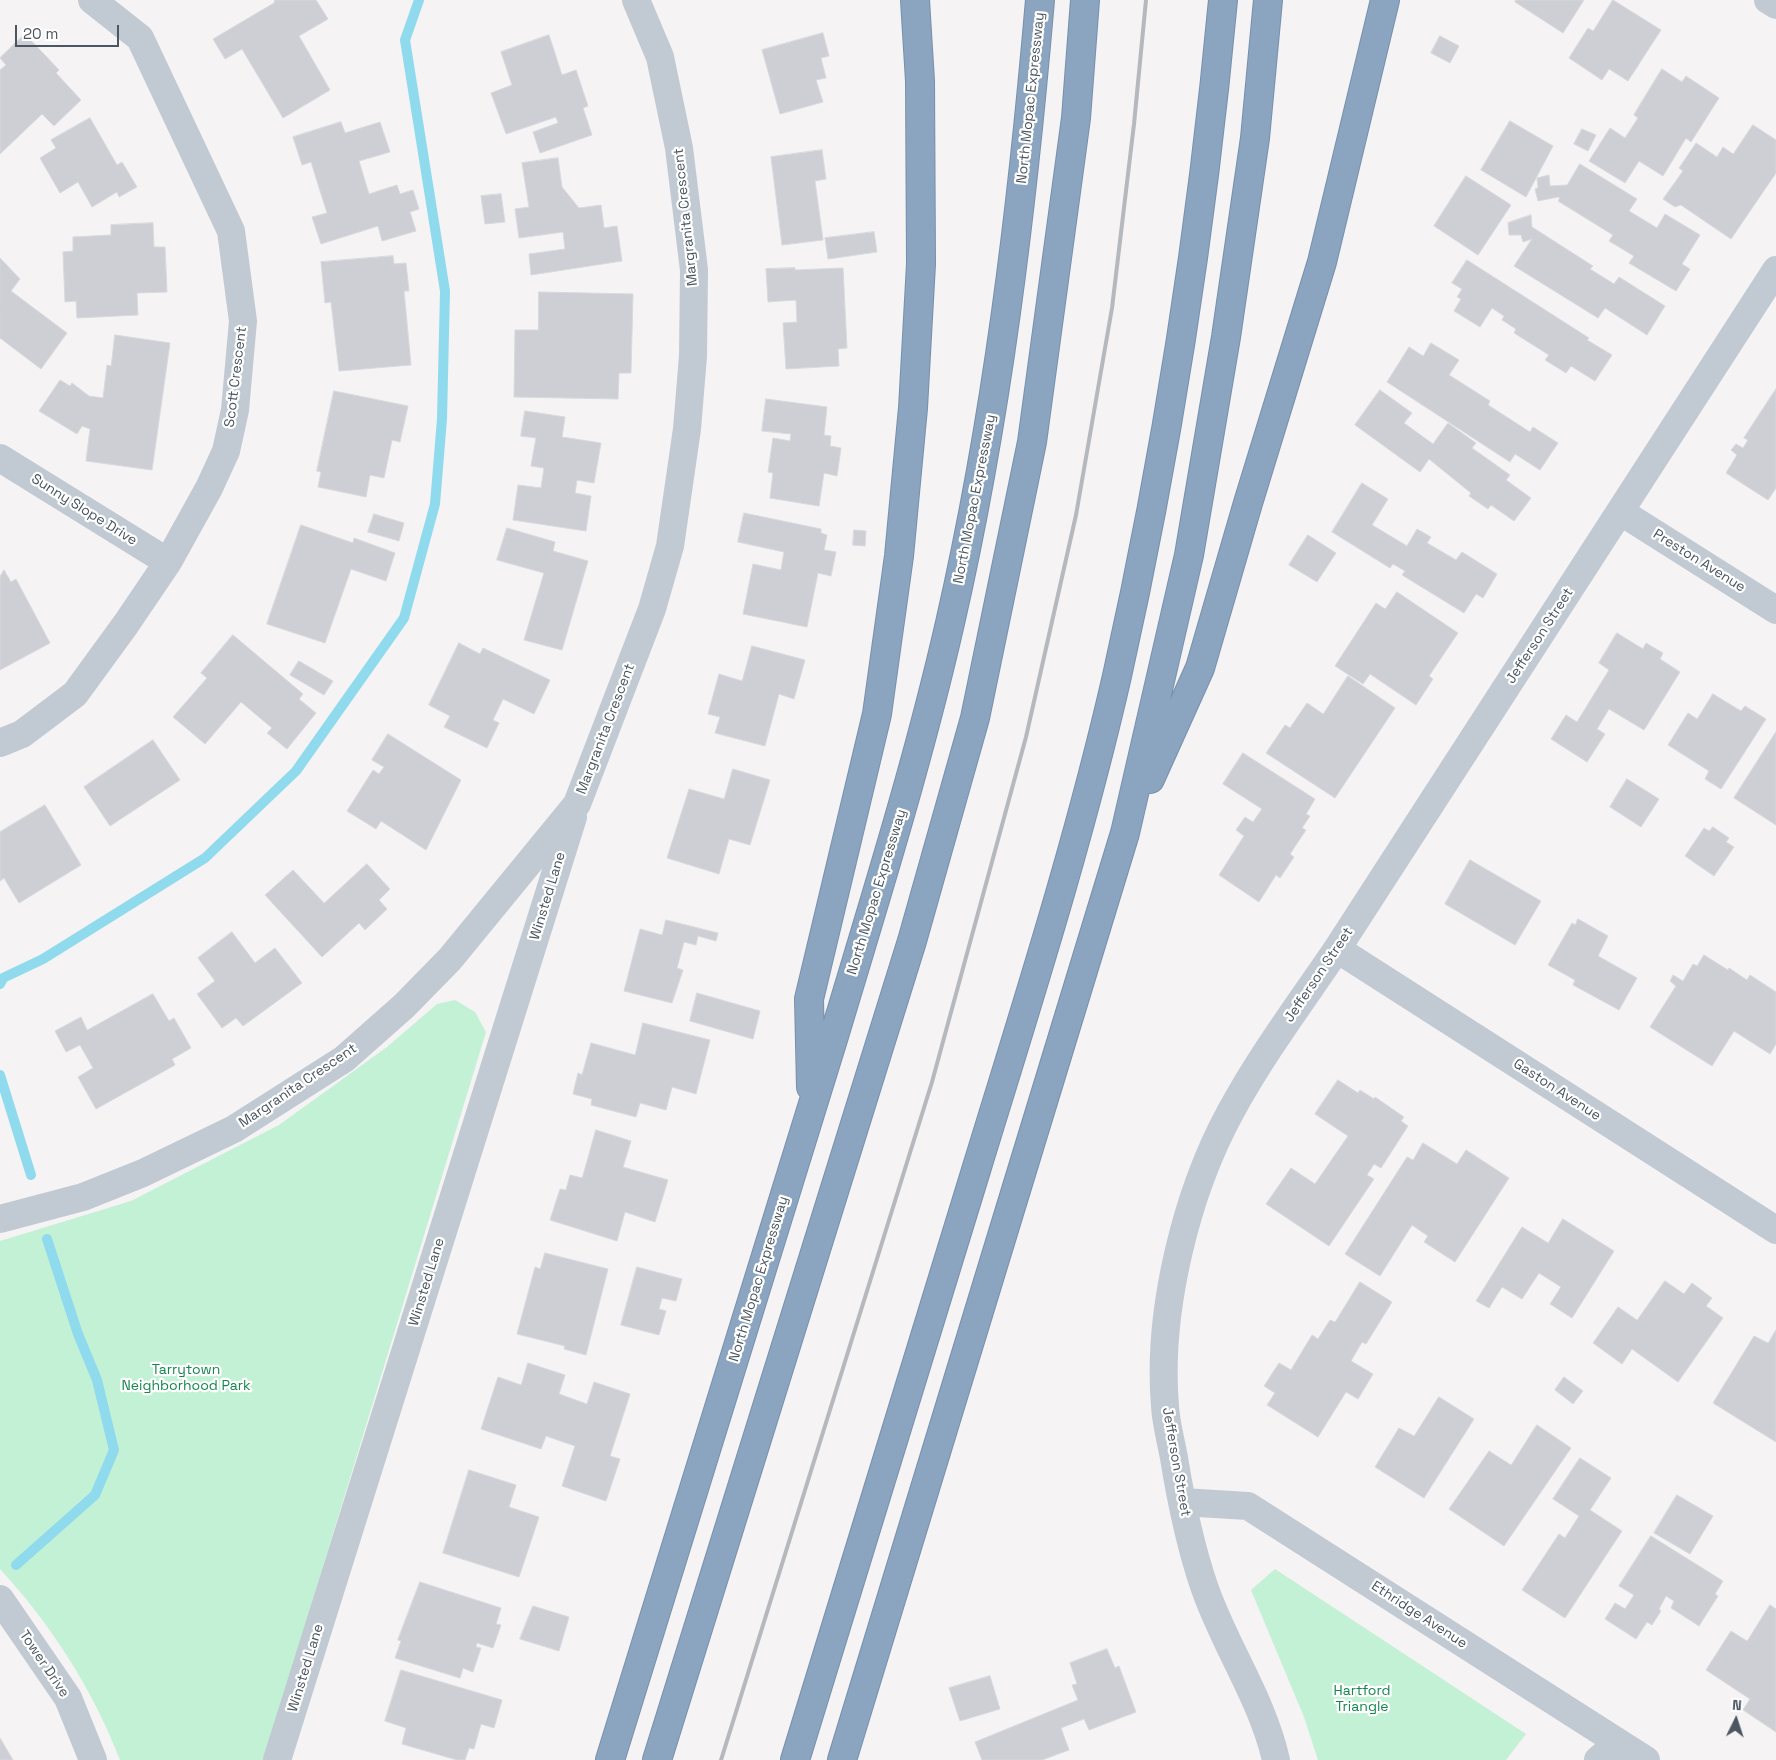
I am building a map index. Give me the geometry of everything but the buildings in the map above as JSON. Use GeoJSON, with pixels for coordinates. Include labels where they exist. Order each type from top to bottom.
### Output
{"type":"FeatureCollection","features":[{"type":"Feature","properties":{"kind":"highway"},"geometry":{"type":"LineString","coordinates":[[812,1111],[809,999],[877,714],[899,556],[913,408],[922,264],[920,81],[915,0]]}},
{"type":"Feature","properties":{"kind":"highway","name":"North Mopac Expressway"},"geometry":{"type":"LineString","coordinates":[[610,1760],[812,1111],[921,744],[957,589],[989,435],[1011,289],[1040,0]]}},
{"type":"Feature","properties":{"kind":"highway"},"geometry":{"type":"LineString","coordinates":[[657,1760],[912,941],[975,718],[1032,442],[1075,127],[1085,0]]}},
{"type":"Feature","properties":{"kind":"highway"},"geometry":{"type":"LineString","coordinates":[[794,1760],[1063,888],[1116,679],[1166,431],[1192,271],[1212,117],[1223,0]]}},
{"type":"Feature","properties":{"kind":"highway"},"geometry":{"type":"LineString","coordinates":[[842,1760],[1125,832],[1191,545],[1226,338],[1255,138],[1268,0]]}},
{"type":"Feature","properties":{"kind":"highway"},"geometry":{"type":"LineString","coordinates":[[1125,832],[1200,668],[1248,503],[1322,262],[1385,0]]}},
{"type":"Feature","properties":{"kind":"street","name":"Scott Crescent"},"geometry":{"type":"LineString","coordinates":[[0,743],[22,734],[75,694],[126,624],[168,562],[209,488],[226,450],[235,410],[243,321],[231,231],[140,38],[92,0]]}},
{"type":"Feature","properties":{"kind":"street","name":"Margranita Crescent"},"geometry":{"type":"LineString","coordinates":[[0,1219],[83,1198],[143,1173],[234,1129],[344,1059],[404,1006],[450,959],[577,804],[652,609],[670,546],[687,429],[694,356],[694,270],[679,148],[660,57],[636,0]]}},
{"type":"Feature","properties":{"kind":"street"},"geometry":{"type":"LineString","coordinates":[[1768,0],[1776,5]]}},
{"type":"Feature","properties":{"kind":"street","name":"Jefferson Street"},"geometry":{"type":"LineString","coordinates":[[1276,1760],[1254,1697],[1204,1587],[1182,1502],[1165,1406],[1165,1334],[1175,1266],[1197,1186],[1231,1111],[1274,1041],[1337,950],[1776,270]]}},
{"type":"Feature","properties":{"kind":"street","name":"Sunny Slope Drive"},"geometry":{"type":"LineString","coordinates":[[0,458],[168,562]]}},
{"type":"Feature","properties":{"kind":"street","name":"Preston Avenue"},"geometry":{"type":"LineString","coordinates":[[1621,512],[1776,610]]}},
{"type":"Feature","properties":{"kind":"street","name":"Winsted Lane"},"geometry":{"type":"LineString","coordinates":[[277,1760],[577,804]]}},
{"type":"Feature","properties":{"kind":"street","name":"Gaston Avenue"},"geometry":{"type":"LineString","coordinates":[[1337,950],[1776,1230]]}},
{"type":"Feature","properties":{"kind":"street","name":"Ethridge Avenue"},"geometry":{"type":"LineString","coordinates":[[1182,1502],[1248,1506],[1608,1751],[1646,1760]]}},
{"type":"Feature","properties":{"kind":"street","name":"Tower Drive"},"geometry":{"type":"LineString","coordinates":[[0,1599],[68,1698],[92,1760]]}},
{"type":"Feature","properties":{"kind":"green space","name":"Tarrytown Neighborhood Park"},"geometry":{"type":"Polygon","coordinates":[[[455,1000],[475,1012],[486,1032],[264,1760],[120,1760],[97,1708],[69,1659],[36,1612],[0,1569],[0,1241],[131,1201],[279,1125],[387,1047],[437,1004],[455,1000]]]}},
{"type":"Feature","properties":{"kind":"green space","name":"Hartford Triangle"},"geometry":{"type":"Polygon","coordinates":[[[1275,1569],[1526,1734],[1506,1760],[1318,1760],[1304,1717],[1251,1590],[1275,1569]]]}},
{"type":"Feature","properties":{"kind":"waterway"},"geometry":{"type":"LineString","coordinates":[[0,984],[3,978],[43,959],[205,858],[296,771],[404,618],[435,504],[442,419],[445,291],[405,40],[419,0]]}},
{"type":"Feature","properties":{"kind":"waterway"},"geometry":{"type":"LineString","coordinates":[[0,1075],[31,1175]]}},
{"type":"Feature","properties":{"kind":"waterway"},"geometry":{"type":"LineString","coordinates":[[16,1565],[95,1495],[114,1450],[97,1380],[78,1334],[47,1239]]}},
{"type":"Feature","properties":{"kind":"railway"},"geometry":{"type":"LineString","coordinates":[[721,1760],[932,1082],[1026,737],[1076,515],[1112,308],[1134,124],[1146,0]]}}]}
